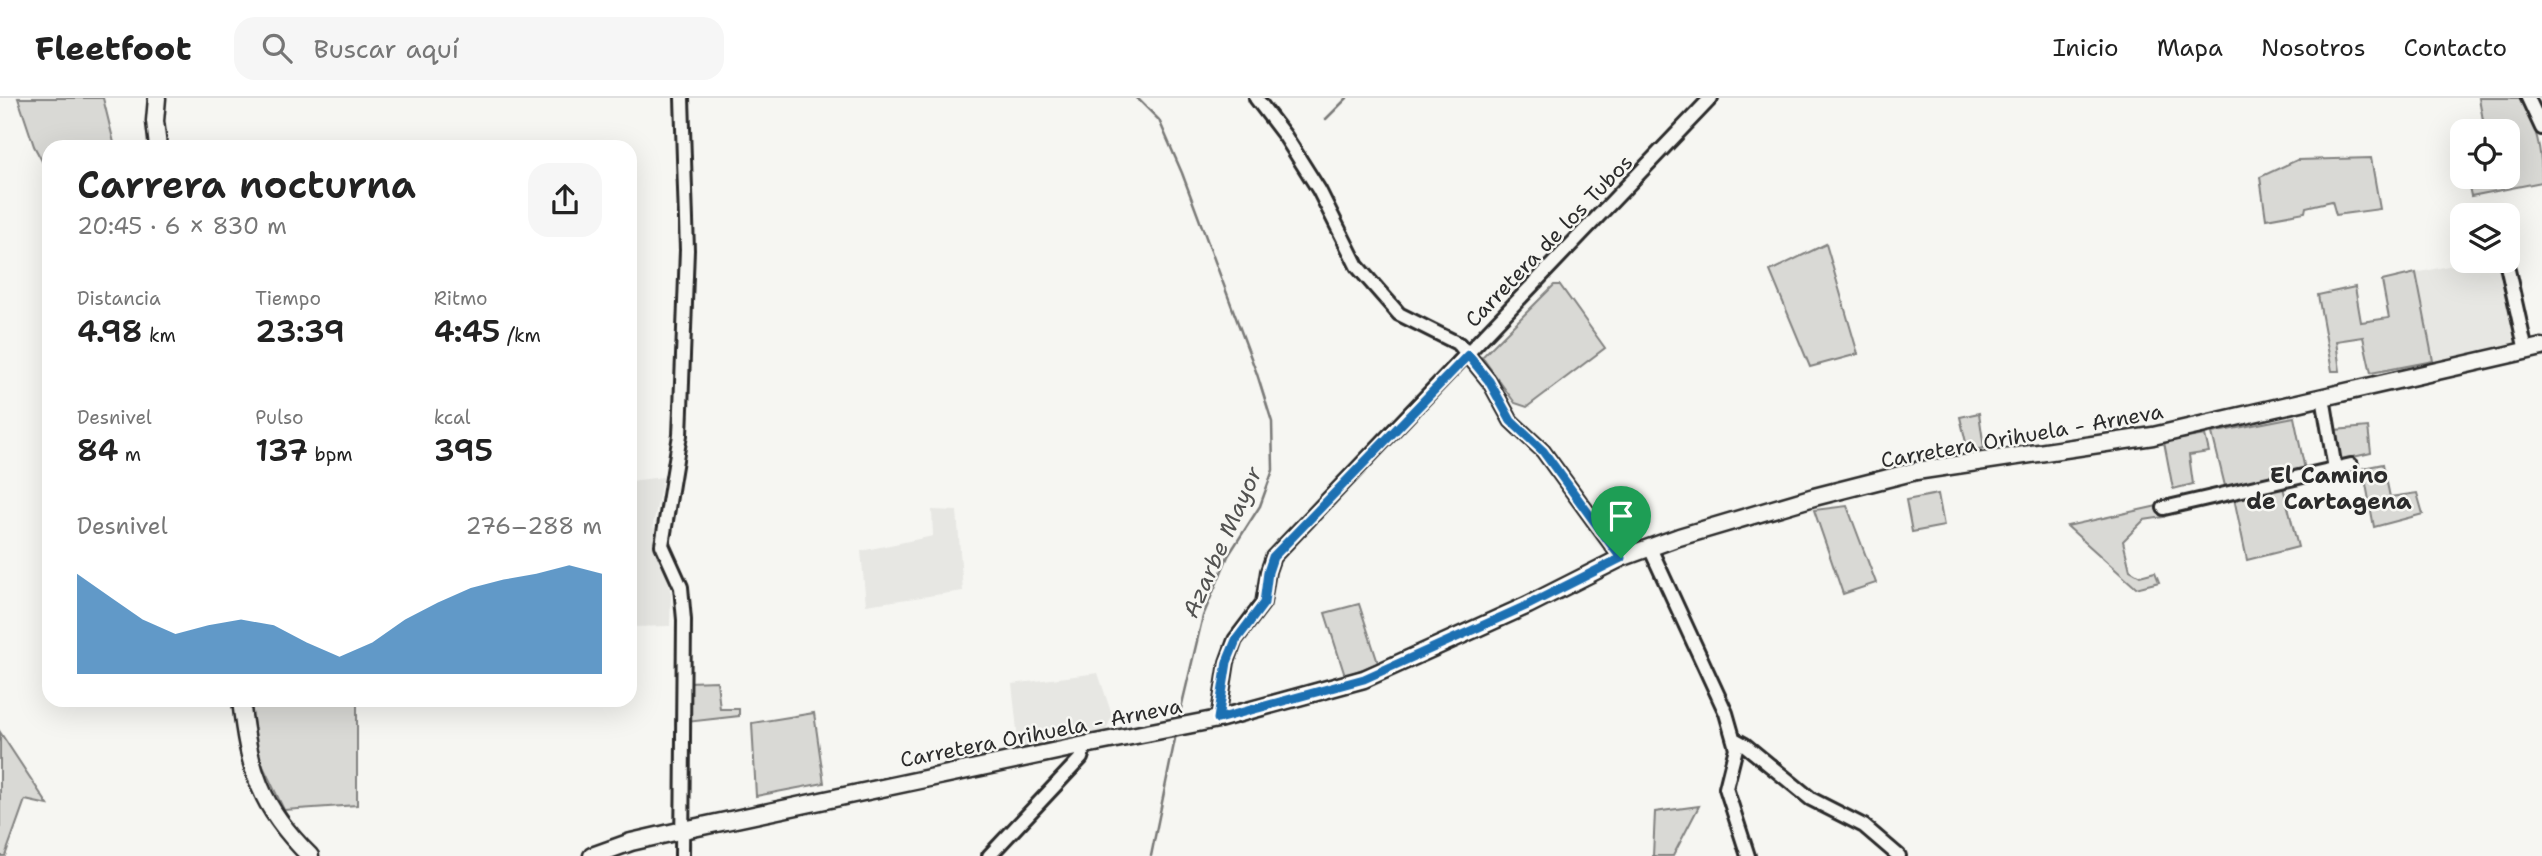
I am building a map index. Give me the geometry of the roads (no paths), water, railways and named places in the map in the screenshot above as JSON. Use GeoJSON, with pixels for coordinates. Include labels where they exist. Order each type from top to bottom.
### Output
{"type":"FeatureCollection","features":[{"type":"Feature","properties":{"kind":"main road"},"geometry":{"type":"LineString","coordinates":[[157,98],[157,140]]}},
{"type":"Feature","properties":{"kind":"main road","name":"Carretera Orihuela - Arneva"},"geometry":{"type":"LineString","coordinates":[[592,856],[631,842],[679,831],[1085,744],[1218,719],[1364,679],[1528,605],[1621,558],[1814,497],[1916,471],[2153,436],[2534,349]]}},
{"type":"Feature","properties":{"kind":"main road"},"geometry":{"type":"LineString","coordinates":[[242,707],[248,754],[259,786],[286,830],[310,856]]}},
{"type":"Feature","properties":{"kind":"street"},"geometry":{"type":"LineString","coordinates":[[682,98],[687,250],[680,435],[662,545],[681,587],[684,620],[679,831],[682,856]]}},
{"type":"Feature","properties":{"kind":"street"},"geometry":{"type":"LineString","coordinates":[[1256,98],[1285,136],[1319,190],[1357,266],[1399,314],[1459,344],[1489,381],[1511,421],[1543,451],[1621,558]]}},
{"type":"Feature","properties":{"kind":"street","name":"Carretera de los Tubos"},"geometry":{"type":"LineString","coordinates":[[1218,719],[1227,662],[1236,640],[1264,603],[1273,557],[1711,98]]}},
{"type":"Feature","properties":{"kind":"street"},"geometry":{"type":"LineString","coordinates":[[2528,98],[2542,128]]}},
{"type":"Feature","properties":{"kind":"street"},"geometry":{"type":"LineString","coordinates":[[2510,273],[2534,349]]}},
{"type":"Feature","properties":{"kind":"street"},"geometry":{"type":"LineString","coordinates":[[2323,397],[2335,469]]}},
{"type":"Feature","properties":{"kind":"street"},"geometry":{"type":"LineString","coordinates":[[2164,508],[2351,465]]}},
{"type":"Feature","properties":{"kind":"street"},"geometry":{"type":"LineString","coordinates":[[1650,548],[1726,713],[1734,739],[1734,761],[1726,788],[1748,856]]}},
{"type":"Feature","properties":{"kind":"street"},"geometry":{"type":"LineString","coordinates":[[1734,739],[1811,799],[1864,827],[1899,856]]}},
{"type":"Feature","properties":{"kind":"street"},"geometry":{"type":"LineString","coordinates":[[989,856],[1080,758],[1085,744]]}},
{"type":"Feature","properties":{"kind":"waterway","name":"Azarbe Mayor"},"geometry":{"type":"LineString","coordinates":[[1137,98],[1159,120],[1182,173],[1257,374],[1272,422],[1273,470],[1260,506],[1228,556],[1203,616],[1178,721]]}},
{"type":"Feature","properties":{"kind":"waterway"},"geometry":{"type":"LineString","coordinates":[[1326,119],[1347,98]]}},
{"type":"Feature","properties":{"kind":"waterway"},"geometry":{"type":"LineString","coordinates":[[657,537],[669,464]]}},
{"type":"Feature","properties":{"kind":"waterway"},"geometry":{"type":"LineString","coordinates":[[656,547],[670,576]]}},
{"type":"Feature","properties":{"kind":"waterway","name":"Azarbe Mayor"},"geometry":{"type":"LineString","coordinates":[[1151,856],[1176,734]]}},
{"type":"Feature","properties":{"kind":"district","name":"El Camino de Cartagena"},"geometry":{"type":"Point","coordinates":[2329,488]}}]}
